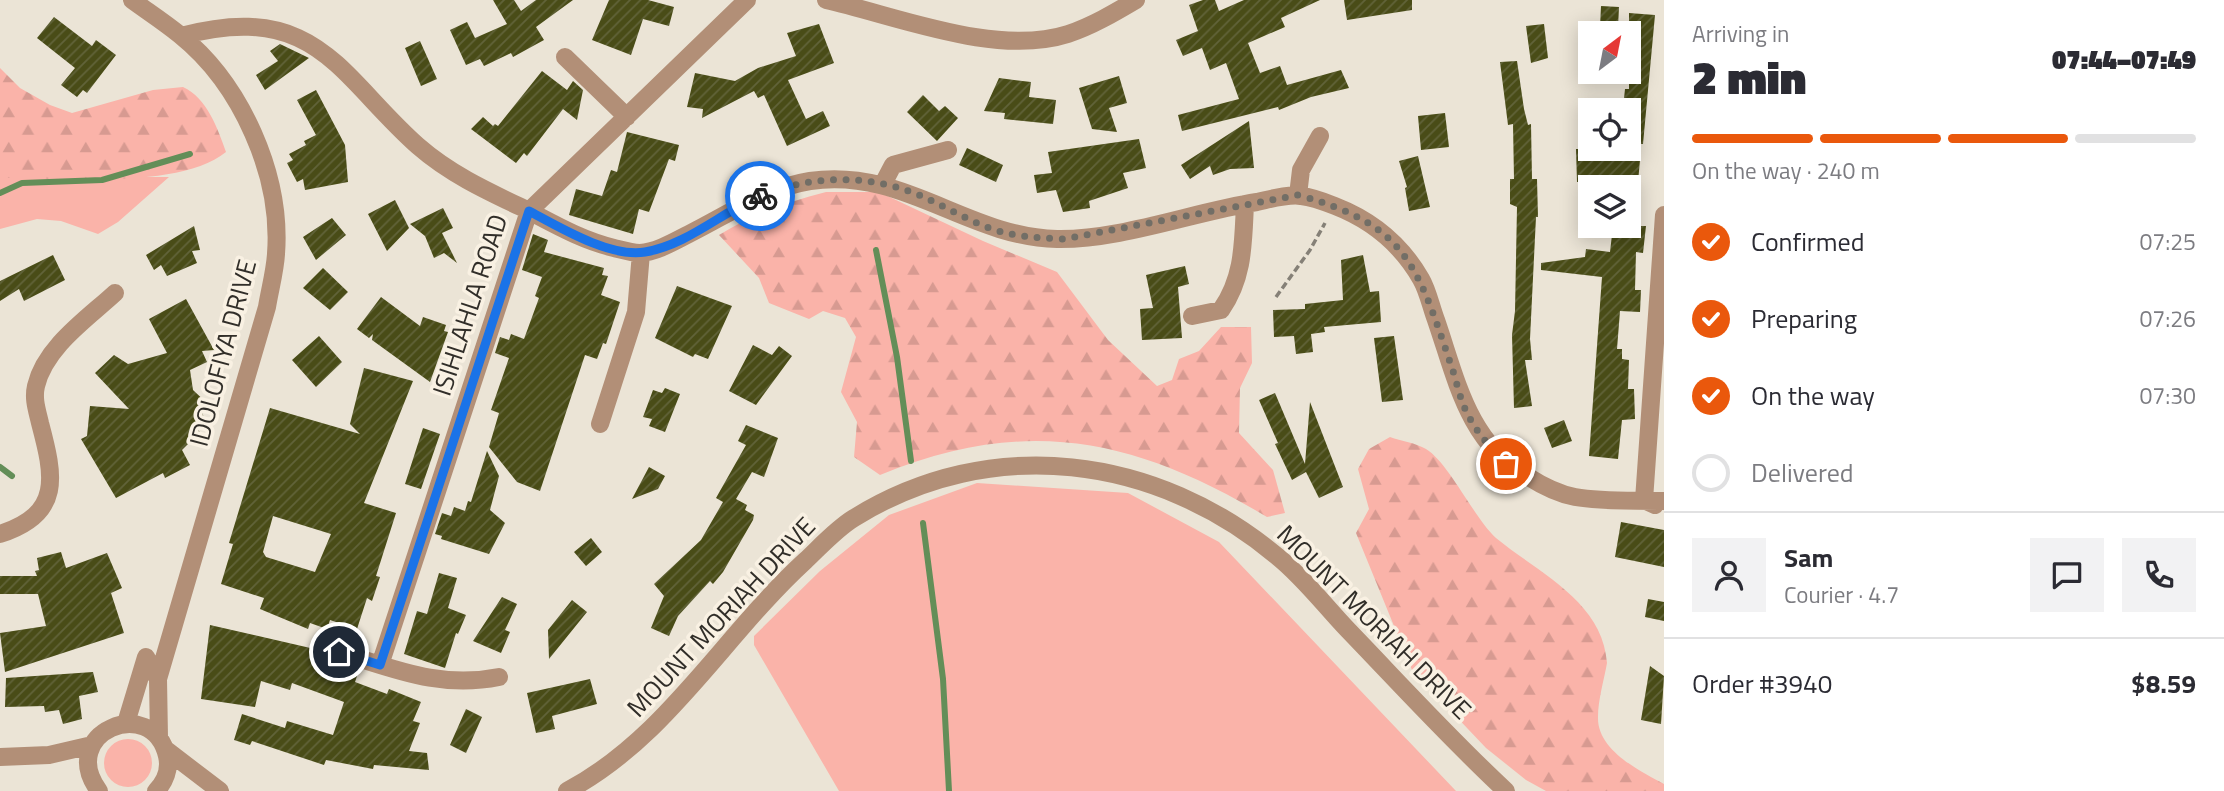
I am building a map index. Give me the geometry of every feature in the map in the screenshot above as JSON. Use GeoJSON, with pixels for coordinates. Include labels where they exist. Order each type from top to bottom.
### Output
{"type":"FeatureCollection","features":[{"type":"Feature","properties":{"kind":"street","name":"IDOLOFIYA DRIVE"},"geometry":{"type":"LineString","coordinates":[[132,0],[181,36],[216,73],[244,115],[261,155],[274,202],[276,254],[267,307],[158,679],[162,744]]}},
{"type":"Feature","properties":{"kind":"street","name":"ISIHLAHLA ROAD"},"geometry":{"type":"LineString","coordinates":[[380,665],[529,211],[747,0]]}},
{"type":"Feature","properties":{"kind":"street"},"geometry":{"type":"LineString","coordinates":[[826,0],[958,33],[1002,39],[1066,34],[1096,22],[1136,0]]}},
{"type":"Feature","properties":{"kind":"street"},"geometry":{"type":"LineString","coordinates":[[181,36],[222,14],[241,9]]}},
{"type":"Feature","properties":{"kind":"street"},"geometry":{"type":"LineString","coordinates":[[293,17],[330,39],[400,127],[443,167],[589,241],[641,253],[682,238],[782,186],[814,180],[847,179],[883,184],[916,194],[995,230],[1026,237],[1064,239],[1298,195],[1334,205],[1356,214],[1383,232],[1406,256],[1423,282],[1466,411],[1483,440],[1506,464],[1541,485],[1575,497],[1664,501]]}},
{"type":"Feature","properties":{"kind":"street"},"geometry":{"type":"LineString","coordinates":[[565,57],[627,117]]}},
{"type":"Feature","properties":{"kind":"street"},"geometry":{"type":"LineString","coordinates":[[1298,195],[1301,170],[1320,136]]}},
{"type":"Feature","properties":{"kind":"street"},"geometry":{"type":"LineString","coordinates":[[883,184],[893,165],[948,150]]}},
{"type":"Feature","properties":{"kind":"street"},"geometry":{"type":"LineString","coordinates":[[1192,316],[1221,310],[1234,291],[1242,260],[1245,204]]}},
{"type":"Feature","properties":{"kind":"street"},"geometry":{"type":"LineString","coordinates":[[1644,500],[1660,348],[1664,215]]}},
{"type":"Feature","properties":{"kind":"street"},"geometry":{"type":"LineString","coordinates":[[600,424],[636,312],[641,253]]}},
{"type":"Feature","properties":{"kind":"street"},"geometry":{"type":"LineString","coordinates":[[0,534],[33,519],[45,505],[51,490],[52,475],[35,403],[36,386],[43,368],[58,347],[115,293]]}},
{"type":"Feature","properties":{"kind":"street","name":"MOUNT MORIAH DRIVE"},"geometry":{"type":"LineString","coordinates":[[567,791],[598,775],[654,728],[801,564],[851,520],[897,493],[957,473],[1029,464],[1093,468],[1167,489],[1223,515],[1280,558],[1464,752],[1506,791]]}},
{"type":"Feature","properties":{"kind":"street"},"geometry":{"type":"LineString","coordinates":[[1644,500],[1664,510]]}},
{"type":"Feature","properties":{"kind":"street"},"geometry":{"type":"LineString","coordinates":[[339,652],[453,683],[499,677]]}},
{"type":"Feature","properties":{"kind":"street"},"geometry":{"type":"LineString","coordinates":[[126,723],[146,657],[158,679]]}},
{"type":"Feature","properties":{"kind":"street"},"geometry":{"type":"LineString","coordinates":[[99,791],[92,781],[88,767],[92,745],[102,732],[126,723],[142,726],[220,791]]}},
{"type":"Feature","properties":{"kind":"street"},"geometry":{"type":"LineString","coordinates":[[156,791],[167,773],[162,744]]}},
{"type":"Feature","properties":{"kind":"street"},"geometry":{"type":"LineString","coordinates":[[0,757],[49,755],[92,745]]}},
{"type":"Feature","properties":{"kind":"street"},"geometry":{"type":"LineString","coordinates":[[49,755],[88,767]]}},
{"type":"Feature","properties":{"kind":"path"},"geometry":{"type":"LineString","coordinates":[[1276,297],[1310,250],[1334,205]]}},
{"type":"Feature","properties":{"kind":"green space"},"geometry":{"type":"Polygon","coordinates":[[[0,68],[20,88],[50,105],[72,113],[153,90],[183,87],[205,106],[226,152],[206,164],[150,177],[0,178],[0,68]]]}},
{"type":"Feature","properties":{"kind":"green space"},"geometry":{"type":"Polygon","coordinates":[[[0,177],[169,177],[118,222],[98,234],[61,221],[37,219],[0,229],[0,177]]]}},
{"type":"Feature","properties":{"kind":"green space"},"geometry":{"type":"Polygon","coordinates":[[[826,192],[879,192],[1057,272],[1108,340],[1157,386],[1172,380],[1179,359],[1199,351],[1221,327],[1251,327],[1252,363],[1240,388],[1239,433],[1273,470],[1285,513],[1267,517],[1218,490],[1171,469],[1125,453],[1079,444],[1032,441],[984,445],[933,456],[880,475],[854,457],[857,422],[841,392],[856,337],[845,318],[823,311],[809,319],[769,303],[759,278],[719,235],[771,209],[826,192]]]}},
{"type":"Feature","properties":{"kind":"green space"},"geometry":{"type":"Polygon","coordinates":[[[1390,437],[1422,447],[1435,456],[1496,538],[1548,576],[1581,605],[1594,622],[1603,641],[1607,663],[1599,704],[1600,729],[1612,749],[1632,766],[1664,784],[1664,791],[1546,791],[1526,780],[1486,748],[1412,670],[1356,533],[1369,509],[1358,469],[1369,449],[1390,437]]]}},
{"type":"Feature","properties":{"kind":"green space"},"geometry":{"type":"Polygon","coordinates":[[[977,483],[1128,493],[1219,542],[1456,791],[839,791],[754,645],[754,636],[820,571],[889,515],[977,483]]]}},
{"type":"Feature","properties":{"kind":"green space"},"geometry":{"type":"Polygon","coordinates":[[[128,739],[145,746],[152,763],[145,780],[128,787],[111,780],[104,763],[111,746],[128,739]]]}},
{"type":"Feature","properties":{"kind":"building"},"geometry":{"type":"Polygon","coordinates":[[[493,0],[514,0],[521,11],[536,0],[573,0],[536,27],[544,40],[513,57],[511,53],[484,66],[480,59],[466,65],[450,30],[467,22],[475,38],[507,24],[493,0]]]}},
{"type":"Feature","properties":{"kind":"building"},"geometry":{"type":"Polygon","coordinates":[[[609,0],[648,0],[674,7],[669,26],[643,19],[631,55],[592,40],[609,0]]]}},
{"type":"Feature","properties":{"kind":"building"},"geometry":{"type":"Polygon","coordinates":[[[1203,0],[1215,0],[1219,11],[1244,0],[1320,0],[1281,18],[1285,27],[1248,43],[1260,73],[1280,66],[1287,85],[1341,70],[1349,88],[1311,97],[1279,110],[1278,107],[1182,131],[1178,115],[1239,99],[1226,63],[1210,70],[1202,48],[1183,56],[1176,40],[1198,31],[1189,5],[1203,0]]]}},
{"type":"Feature","properties":{"kind":"building"},"geometry":{"type":"Polygon","coordinates":[[[1344,0],[1412,0],[1412,10],[1347,20],[1344,0]]]}},
{"type":"Feature","properties":{"kind":"building"},"geometry":{"type":"Polygon","coordinates":[[[1601,6],[1619,7],[1618,21],[1600,21],[1601,6]]]}},
{"type":"Feature","properties":{"kind":"building"},"geometry":{"type":"Polygon","coordinates":[[[1629,13],[1655,15],[1643,144],[1641,98],[1624,98],[1625,89],[1629,89],[1629,84],[1642,84],[1642,21],[1629,21],[1629,13]]]}},
{"type":"Feature","properties":{"kind":"building"},"geometry":{"type":"Polygon","coordinates":[[[54,17],[92,46],[96,40],[116,55],[87,93],[83,90],[77,97],[61,85],[75,68],[37,38],[54,17]]]}},
{"type":"Feature","properties":{"kind":"building"},"geometry":{"type":"Polygon","coordinates":[[[819,24],[834,63],[788,80],[806,119],[823,111],[830,126],[787,146],[764,95],[758,98],[754,91],[702,118],[703,109],[687,107],[695,73],[735,81],[758,68],[796,56],[787,33],[819,24]]]}},
{"type":"Feature","properties":{"kind":"building"},"geometry":{"type":"Polygon","coordinates":[[[1544,24],[1548,58],[1531,63],[1526,26],[1544,24]]]}},
{"type":"Feature","properties":{"kind":"building"},"geometry":{"type":"Polygon","coordinates":[[[420,41],[437,79],[421,86],[405,48],[420,41]]]}},
{"type":"Feature","properties":{"kind":"building"},"geometry":{"type":"Polygon","coordinates":[[[280,44],[309,58],[265,90],[256,75],[278,61],[270,51],[280,44]]]}},
{"type":"Feature","properties":{"kind":"building"},"geometry":{"type":"Polygon","coordinates":[[[1517,61],[1524,109],[1528,125],[1531,124],[1532,179],[1537,179],[1538,217],[1530,339],[1532,360],[1525,360],[1532,406],[1514,408],[1512,335],[1517,207],[1510,204],[1510,179],[1514,179],[1513,124],[1508,125],[1500,62],[1517,61]]]}},
{"type":"Feature","properties":{"kind":"building"},"geometry":{"type":"Polygon","coordinates":[[[542,71],[567,90],[573,81],[583,90],[577,120],[563,109],[527,156],[524,153],[516,163],[471,129],[483,117],[493,126],[498,126],[542,71]]]}},
{"type":"Feature","properties":{"kind":"building"},"geometry":{"type":"Polygon","coordinates":[[[1119,76],[1127,103],[1109,108],[1117,132],[1092,129],[1079,88],[1119,76]]]}},
{"type":"Feature","properties":{"kind":"building"},"geometry":{"type":"Polygon","coordinates":[[[999,78],[1031,82],[1029,97],[1056,100],[1053,124],[1004,119],[1005,113],[984,111],[999,78]]]}},
{"type":"Feature","properties":{"kind":"building"},"geometry":{"type":"Polygon","coordinates":[[[316,90],[345,145],[348,182],[305,190],[303,179],[297,182],[287,163],[293,160],[289,154],[306,145],[304,141],[316,135],[297,100],[316,90]]]}},
{"type":"Feature","properties":{"kind":"building"},"geometry":{"type":"Polygon","coordinates":[[[923,95],[939,111],[945,106],[958,118],[937,141],[907,112],[923,95]]]}},
{"type":"Feature","properties":{"kind":"building"},"geometry":{"type":"Polygon","coordinates":[[[1445,113],[1449,147],[1421,150],[1418,116],[1445,113]]]}},
{"type":"Feature","properties":{"kind":"building"},"geometry":{"type":"Polygon","coordinates":[[[1249,121],[1254,168],[1230,169],[1213,175],[1210,166],[1190,179],[1181,165],[1249,121]]]}},
{"type":"Feature","properties":{"kind":"building"},"geometry":{"type":"Polygon","coordinates":[[[627,132],[679,145],[675,161],[669,159],[649,212],[639,209],[633,234],[569,215],[576,189],[602,196],[611,170],[617,172],[627,132]]]}},
{"type":"Feature","properties":{"kind":"building"},"geometry":{"type":"Polygon","coordinates":[[[1139,139],[1146,168],[1123,173],[1128,188],[1089,201],[1090,208],[1063,212],[1056,190],[1037,193],[1034,175],[1052,173],[1048,152],[1139,139]]]}},
{"type":"Feature","properties":{"kind":"building"},"geometry":{"type":"Polygon","coordinates":[[[967,148],[1003,165],[996,182],[959,165],[967,148]]]}},
{"type":"Feature","properties":{"kind":"building"},"geometry":{"type":"Polygon","coordinates":[[[1576,149],[1578,161],[1640,161],[1639,175],[1578,175],[1577,182],[1576,149]]]}},
{"type":"Feature","properties":{"kind":"building"},"geometry":{"type":"Polygon","coordinates":[[[1418,156],[1430,207],[1409,211],[1407,187],[1399,161],[1418,156]]]}},
{"type":"Feature","properties":{"kind":"building"},"geometry":{"type":"Polygon","coordinates":[[[395,200],[409,228],[387,251],[368,214],[395,200]]]}},
{"type":"Feature","properties":{"kind":"building"},"geometry":{"type":"Polygon","coordinates":[[[443,208],[453,228],[442,233],[457,263],[444,253],[434,258],[425,236],[410,224],[443,208]]]}},
{"type":"Feature","properties":{"kind":"building"},"geometry":{"type":"Polygon","coordinates":[[[332,218],[346,235],[316,260],[303,237],[332,218]]]}},
{"type":"Feature","properties":{"kind":"building"},"geometry":{"type":"Polygon","coordinates":[[[194,226],[200,250],[192,251],[197,263],[167,276],[161,265],[154,270],[146,255],[194,226]]]}},
{"type":"Feature","properties":{"kind":"building"},"geometry":{"type":"Polygon","coordinates":[[[1641,226],[1646,226],[1643,253],[1636,252],[1635,290],[1641,290],[1640,312],[1620,311],[1617,349],[1622,349],[1622,359],[1629,360],[1628,389],[1634,389],[1635,419],[1622,420],[1618,459],[1589,456],[1602,277],[1541,270],[1541,263],[1585,257],[1586,249],[1610,252],[1612,238],[1641,238],[1641,226]]]}},
{"type":"Feature","properties":{"kind":"building"},"geometry":{"type":"Polygon","coordinates":[[[533,234],[548,240],[544,252],[604,268],[602,275],[608,276],[601,295],[620,302],[606,344],[603,343],[597,359],[585,355],[540,491],[517,482],[489,447],[499,413],[491,410],[509,358],[495,353],[500,337],[509,340],[511,334],[524,339],[539,298],[535,296],[542,277],[522,270],[533,234]]]}},
{"type":"Feature","properties":{"kind":"building"},"geometry":{"type":"Polygon","coordinates":[[[53,255],[65,280],[24,301],[19,289],[0,301],[0,281],[53,255]]]}},
{"type":"Feature","properties":{"kind":"building"},"geometry":{"type":"Polygon","coordinates":[[[1363,255],[1370,292],[1379,291],[1381,322],[1324,327],[1325,332],[1311,334],[1313,352],[1296,354],[1294,336],[1274,337],[1273,310],[1305,309],[1305,304],[1343,300],[1341,260],[1363,255]]]}},
{"type":"Feature","properties":{"kind":"building"},"geometry":{"type":"Polygon","coordinates":[[[1185,266],[1189,284],[1178,287],[1182,338],[1142,340],[1140,309],[1153,308],[1146,275],[1185,266]]]}},
{"type":"Feature","properties":{"kind":"building"},"geometry":{"type":"Polygon","coordinates":[[[323,268],[348,292],[330,310],[303,288],[323,268]]]}},
{"type":"Feature","properties":{"kind":"building"},"geometry":{"type":"Polygon","coordinates":[[[677,286],[732,306],[708,359],[695,354],[693,357],[655,338],[677,286]]]}},
{"type":"Feature","properties":{"kind":"building"},"geometry":{"type":"Polygon","coordinates":[[[381,297],[420,326],[423,317],[446,325],[444,331],[448,332],[430,382],[372,340],[373,334],[369,338],[357,329],[381,297]]]}},
{"type":"Feature","properties":{"kind":"building"},"geometry":{"type":"Polygon","coordinates":[[[186,299],[214,350],[202,351],[207,362],[190,370],[193,390],[210,406],[202,414],[206,419],[197,429],[200,432],[182,450],[190,465],[165,478],[163,473],[116,498],[81,439],[87,436],[90,406],[129,409],[95,373],[114,355],[128,364],[167,353],[149,319],[186,299]]]}},
{"type":"Feature","properties":{"kind":"building"},"geometry":{"type":"Polygon","coordinates":[[[319,336],[342,362],[316,387],[292,360],[319,336]]]}},
{"type":"Feature","properties":{"kind":"building"},"geometry":{"type":"Polygon","coordinates":[[[1394,336],[1403,400],[1382,402],[1374,338],[1394,336]]]}},
{"type":"Feature","properties":{"kind":"building"},"geometry":{"type":"Polygon","coordinates":[[[753,345],[772,355],[779,346],[792,356],[756,405],[729,391],[753,345]]]}},
{"type":"Feature","properties":{"kind":"building"},"geometry":{"type":"Polygon","coordinates":[[[364,368],[413,381],[364,503],[396,513],[376,576],[380,577],[372,601],[367,598],[357,629],[330,620],[327,629],[310,623],[308,629],[260,609],[264,598],[221,584],[233,544],[229,543],[270,408],[360,434],[350,424],[364,368]],[[273,516],[263,552],[266,557],[315,572],[331,534],[273,516]]]}},
{"type":"Feature","properties":{"kind":"building"},"geometry":{"type":"Polygon","coordinates":[[[665,388],[680,394],[665,432],[649,426],[652,419],[643,417],[653,390],[662,393],[665,388]]]}},
{"type":"Feature","properties":{"kind":"building"},"geometry":{"type":"Polygon","coordinates":[[[1275,393],[1305,464],[1310,402],[1343,487],[1319,498],[1306,472],[1292,480],[1259,400],[1275,393]]]}},
{"type":"Feature","properties":{"kind":"building"},"geometry":{"type":"Polygon","coordinates":[[[1564,420],[1572,441],[1552,448],[1544,428],[1564,420]]]}},
{"type":"Feature","properties":{"kind":"building"},"geometry":{"type":"Polygon","coordinates":[[[746,425],[778,438],[764,477],[752,472],[736,499],[747,505],[745,510],[754,515],[753,520],[723,572],[713,584],[710,581],[678,616],[669,636],[651,628],[664,596],[654,584],[701,540],[723,502],[716,498],[746,445],[738,441],[746,425]]]}},
{"type":"Feature","properties":{"kind":"building"},"geometry":{"type":"Polygon","coordinates":[[[423,428],[440,434],[421,489],[405,484],[423,428]]]}},
{"type":"Feature","properties":{"kind":"building"},"geometry":{"type":"Polygon","coordinates":[[[487,451],[499,476],[490,510],[505,523],[489,554],[441,539],[442,536],[435,534],[442,513],[451,516],[454,507],[465,511],[468,501],[471,502],[487,451]]]}},
{"type":"Feature","properties":{"kind":"building"},"geometry":{"type":"Polygon","coordinates":[[[649,467],[665,476],[658,489],[632,499],[649,467]]]}},
{"type":"Feature","properties":{"kind":"building"},"geometry":{"type":"Polygon","coordinates":[[[1621,522],[1664,530],[1664,567],[1615,557],[1621,522]]]}},
{"type":"Feature","properties":{"kind":"building"},"geometry":{"type":"Polygon","coordinates":[[[591,538],[602,552],[586,566],[574,552],[591,538]]]}},
{"type":"Feature","properties":{"kind":"building"},"geometry":{"type":"Polygon","coordinates":[[[61,552],[66,568],[107,553],[122,588],[111,593],[124,633],[5,672],[0,633],[46,626],[38,594],[0,594],[0,576],[37,576],[37,558],[61,552]]]}},
{"type":"Feature","properties":{"kind":"building"},"geometry":{"type":"Polygon","coordinates":[[[439,573],[457,578],[448,608],[466,615],[458,634],[456,633],[445,668],[404,654],[417,611],[427,614],[439,573]]]}},
{"type":"Feature","properties":{"kind":"building"},"geometry":{"type":"Polygon","coordinates":[[[502,597],[517,604],[505,630],[510,632],[501,653],[473,641],[502,597]]]}},
{"type":"Feature","properties":{"kind":"building"},"geometry":{"type":"Polygon","coordinates":[[[1648,599],[1664,602],[1664,621],[1645,617],[1648,599]]]}},
{"type":"Feature","properties":{"kind":"building"},"geometry":{"type":"Polygon","coordinates":[[[572,600],[587,612],[549,659],[548,630],[572,600]]]}},
{"type":"Feature","properties":{"kind":"building"},"geometry":{"type":"Polygon","coordinates":[[[210,625],[319,650],[316,659],[357,676],[355,682],[387,694],[389,689],[421,702],[413,721],[420,723],[409,751],[427,753],[429,770],[374,765],[373,769],[326,760],[324,765],[252,741],[250,745],[234,740],[242,714],[285,728],[287,721],[333,735],[344,702],[292,683],[290,690],[261,681],[255,707],[201,699],[210,625]]]}},
{"type":"Feature","properties":{"kind":"building"},"geometry":{"type":"Polygon","coordinates":[[[1650,666],[1664,676],[1661,724],[1641,720],[1650,666]]]}},
{"type":"Feature","properties":{"kind":"building"},"geometry":{"type":"Polygon","coordinates":[[[93,672],[98,692],[79,696],[82,719],[63,724],[59,710],[45,712],[44,706],[5,707],[6,678],[93,672]]]}},
{"type":"Feature","properties":{"kind":"building"},"geometry":{"type":"Polygon","coordinates":[[[590,679],[597,704],[552,716],[555,729],[536,733],[527,693],[590,679]]]}},
{"type":"Feature","properties":{"kind":"building"},"geometry":{"type":"Polygon","coordinates":[[[466,709],[482,717],[466,753],[450,745],[466,709]]]}},
{"type":"Feature","properties":{"kind":"waterway"},"geometry":{"type":"LineString","coordinates":[[0,193],[22,183],[102,180],[190,154]]}},
{"type":"Feature","properties":{"kind":"waterway"},"geometry":{"type":"LineString","coordinates":[[876,250],[897,357],[911,461]]}},
{"type":"Feature","properties":{"kind":"waterway"},"geometry":{"type":"LineString","coordinates":[[0,467],[12,476]]}},
{"type":"Feature","properties":{"kind":"waterway"},"geometry":{"type":"LineString","coordinates":[[923,523],[943,679],[949,791]]}},
{"type":"Feature","properties":{"kind":"way so far"},"geometry":{"type":"LineString","coordinates":[[760,196],[782,186],[814,180],[847,179],[880,183],[916,194],[995,230],[1026,237],[1064,239],[1298,195],[1330,204],[1356,214],[1383,232],[1406,256],[1423,282],[1466,411],[1483,440],[1506,464]]}},
{"type":"Feature","properties":{"kind":"route"},"geometry":{"type":"LineString","coordinates":[[339,652],[380,665],[529,211],[589,241],[641,253],[682,238],[760,196]]}}]}
